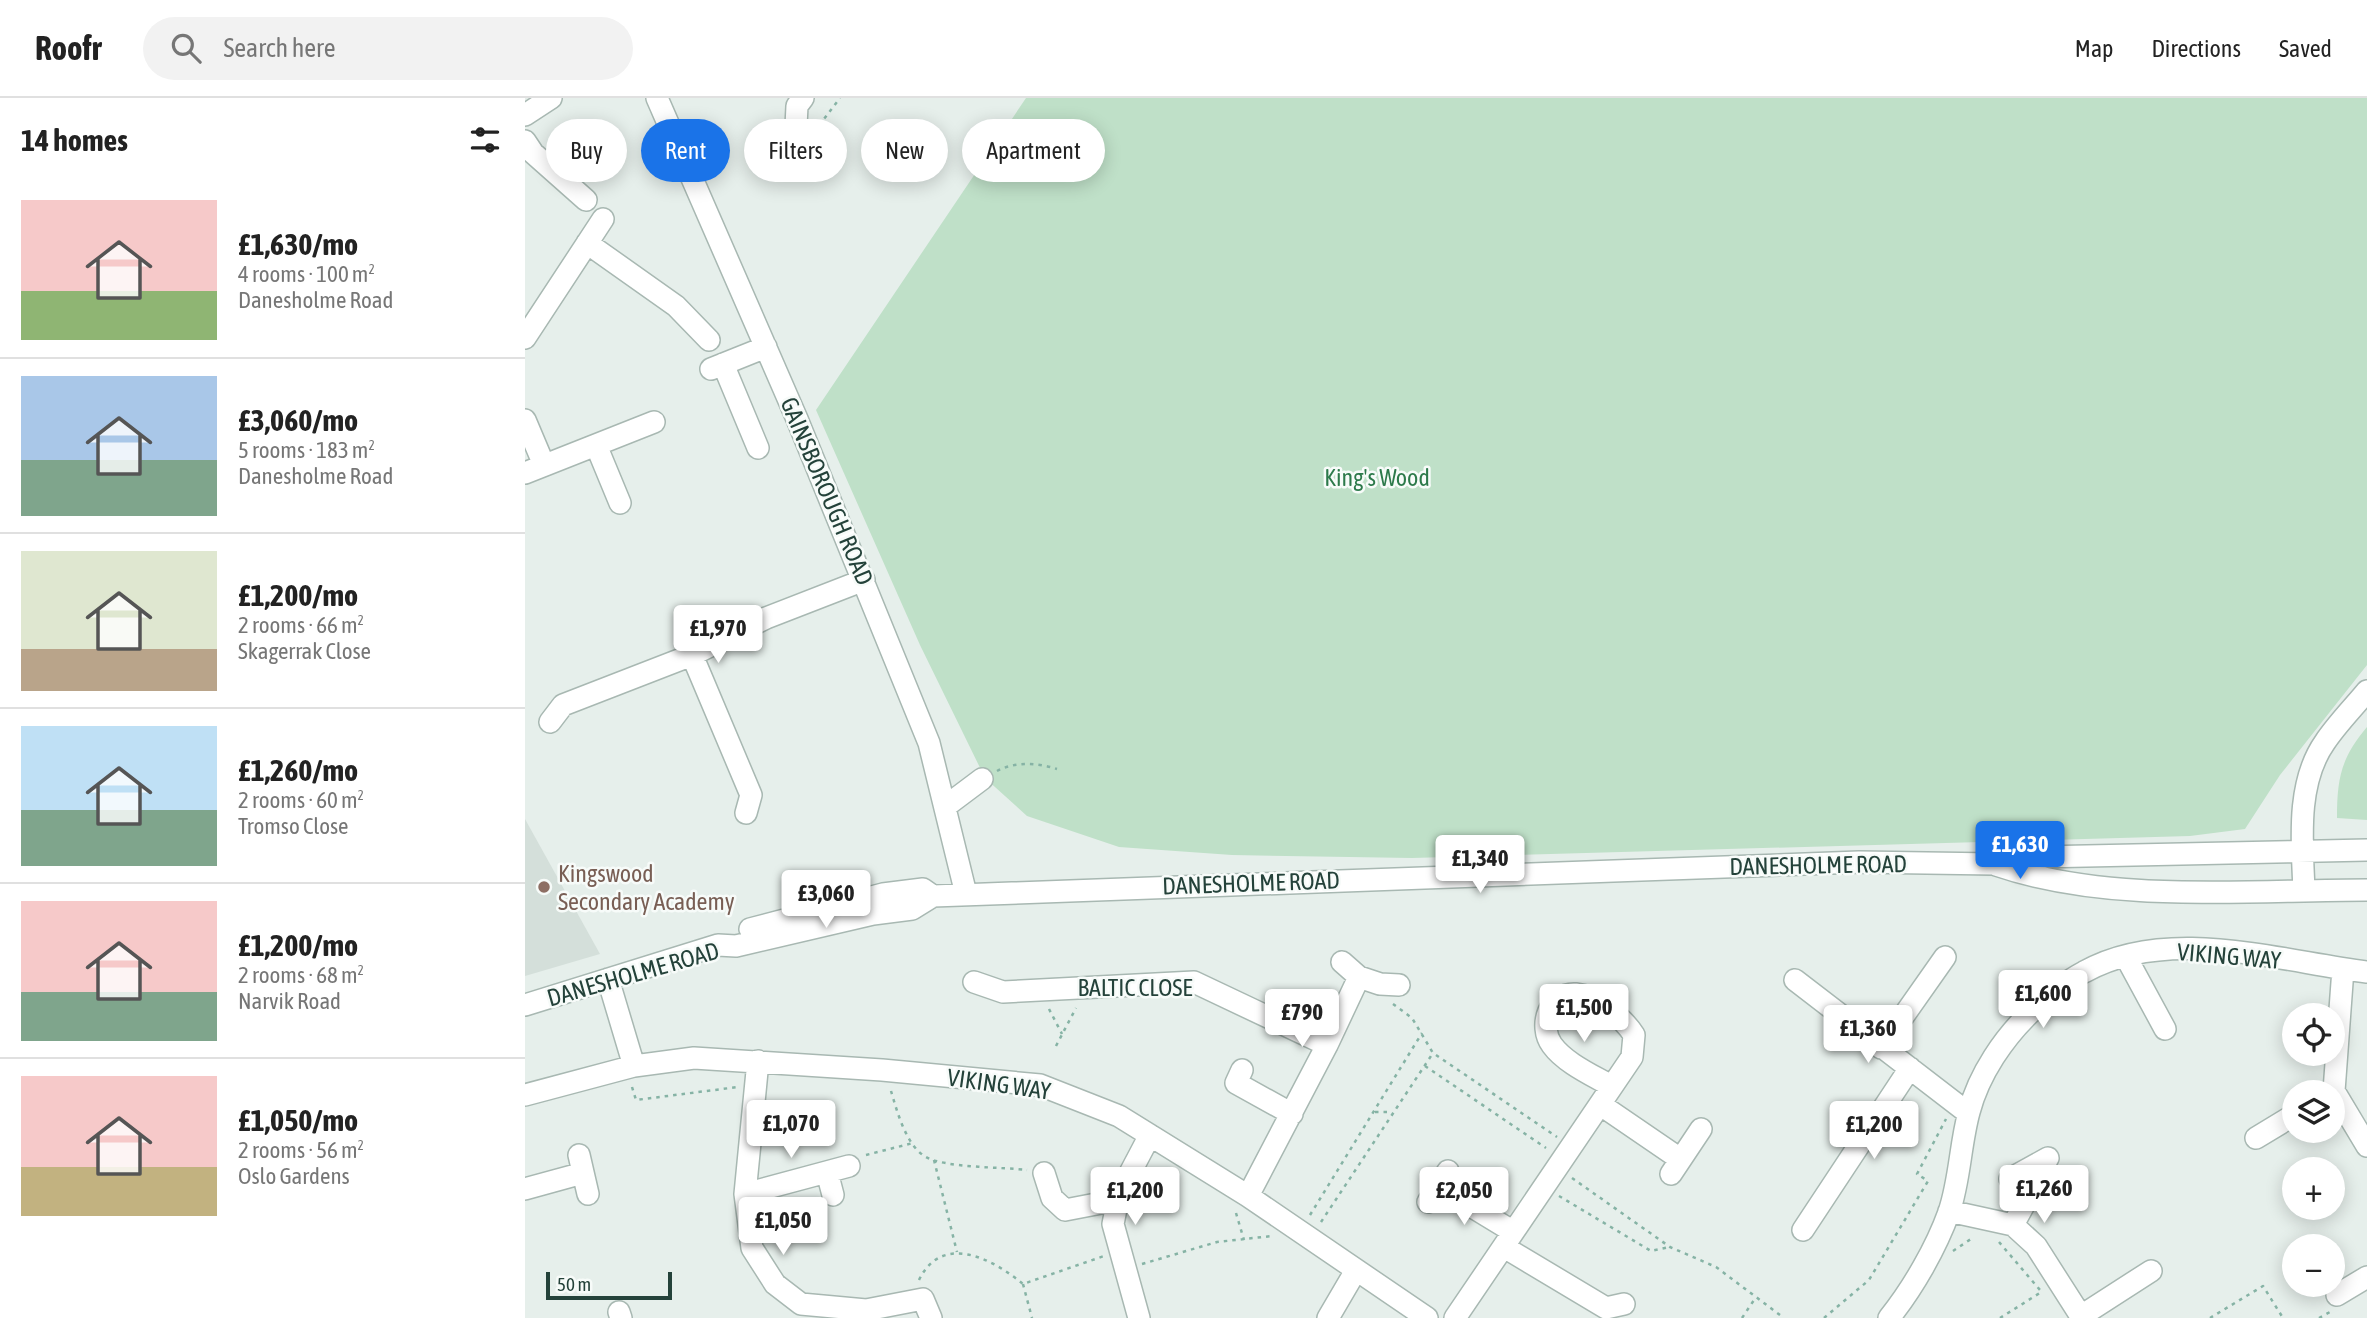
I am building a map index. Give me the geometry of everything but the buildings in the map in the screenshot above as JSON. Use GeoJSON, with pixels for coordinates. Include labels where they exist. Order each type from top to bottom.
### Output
{"type":"FeatureCollection","features":[{"type":"Feature","properties":{"kind":"street"},"geometry":{"type":"LineString","coordinates":[[525,115],[551,98]]}},
{"type":"Feature","properties":{"kind":"street","name":"GAINSBOROUGH ROAD"},"geometry":{"type":"LineString","coordinates":[[657,98],[766,347],[864,580],[929,744],[966,894]]}},
{"type":"Feature","properties":{"kind":"street"},"geometry":{"type":"LineString","coordinates":[[800,119],[797,106],[803,98]]}},
{"type":"Feature","properties":{"kind":"street"},"geometry":{"type":"LineString","coordinates":[[525,141],[533,153],[586,200]]}},
{"type":"Feature","properties":{"kind":"street"},"geometry":{"type":"LineString","coordinates":[[528,326],[603,219]]}},
{"type":"Feature","properties":{"kind":"street"},"geometry":{"type":"LineString","coordinates":[[587,243],[676,306],[709,340]]}},
{"type":"Feature","properties":{"kind":"street"},"geometry":{"type":"LineString","coordinates":[[758,448],[717,367],[766,347]]}},
{"type":"Feature","properties":{"kind":"street"},"geometry":{"type":"LineString","coordinates":[[525,421],[535,469],[654,422]]}},
{"type":"Feature","properties":{"kind":"street"},"geometry":{"type":"LineString","coordinates":[[596,445],[620,503]]}},
{"type":"Feature","properties":{"kind":"street"},"geometry":{"type":"LineString","coordinates":[[550,722],[563,705],[692,655],[766,618],[864,580]]}},
{"type":"Feature","properties":{"kind":"street"},"geometry":{"type":"LineString","coordinates":[[692,655],[751,795],[746,813]]}},
{"type":"Feature","properties":{"kind":"street"},"geometry":{"type":"LineString","coordinates":[[2304,890],[2302,849],[2308,776],[2324,743],[2367,691]]}},
{"type":"Feature","properties":{"kind":"street"},"geometry":{"type":"LineString","coordinates":[[946,806],[982,779]]}},
{"type":"Feature","properties":{"kind":"street","name":"DANESHOLME ROAD"},"geometry":{"type":"LineString","coordinates":[[525,1005],[718,945],[736,946],[873,914],[912,909],[933,896],[1845,862],[1994,864],[2039,857],[2302,849],[2367,850]]}},
{"type":"Feature","properties":{"kind":"street","name":"DANESHOLME ROAD"},"geometry":{"type":"LineString","coordinates":[[1994,864],[2036,879],[2188,894],[2367,890]]}},
{"type":"Feature","properties":{"kind":"street","name":"VIKING WAY"},"geometry":{"type":"LineString","coordinates":[[1889,1318],[1920,1272],[1949,1211],[1962,1108],[1995,1054],[2025,1018],[2055,991],[2086,970],[2150,951],[2206,950],[2367,972]]}},
{"type":"Feature","properties":{"kind":"street"},"geometry":{"type":"LineString","coordinates":[[1881,1048],[1945,957]]}},
{"type":"Feature","properties":{"kind":"street"},"geometry":{"type":"LineString","coordinates":[[2126,957],[2165,1029]]}},
{"type":"Feature","properties":{"kind":"street"},"geometry":{"type":"LineString","coordinates":[[1342,962],[1359,977],[1389,984]]}},
{"type":"Feature","properties":{"kind":"street"},"geometry":{"type":"LineString","coordinates":[[2334,1080],[2343,969]]}},
{"type":"Feature","properties":{"kind":"street"},"geometry":{"type":"LineString","coordinates":[[1248,1196],[1327,1045],[1359,977]]}},
{"type":"Feature","properties":{"kind":"street"},"geometry":{"type":"LineString","coordinates":[[608,979],[630,1067]]}},
{"type":"Feature","properties":{"kind":"street"},"geometry":{"type":"LineString","coordinates":[[1795,980],[1962,1108]]}},
{"type":"Feature","properties":{"kind":"street","name":"BALTIC CLOSE"},"geometry":{"type":"LineString","coordinates":[[974,982],[1003,992],[1194,982],[1327,1045]]}},
{"type":"Feature","properties":{"kind":"street"},"geometry":{"type":"LineString","coordinates":[[1455,1318],[1565,1158],[1606,1096],[1632,1057],[1634,1035],[1621,1019],[1585,996],[1566,995],[1551,1006],[1544,1027],[1554,1048],[1606,1096],[1675,1167],[1700,1129]]}},
{"type":"Feature","properties":{"kind":"street","name":"VIKING WAY"},"geometry":{"type":"LineString","coordinates":[[525,1095],[630,1067],[694,1058],[1040,1085],[1095,1104],[1150,1136],[1248,1196],[1355,1272],[1427,1318]]}},
{"type":"Feature","properties":{"kind":"street"},"geometry":{"type":"LineString","coordinates":[[758,1061],[745,1194],[752,1248],[775,1284],[797,1311],[866,1310],[923,1299],[931,1318]]}},
{"type":"Feature","properties":{"kind":"street"},"geometry":{"type":"LineString","coordinates":[[1803,1230],[1910,1068]]}},
{"type":"Feature","properties":{"kind":"street"},"geometry":{"type":"LineString","coordinates":[[1243,1070],[1236,1083],[1292,1114]]}},
{"type":"Feature","properties":{"kind":"street"},"geometry":{"type":"LineString","coordinates":[[2345,1111],[2367,1146]]}},
{"type":"Feature","properties":{"kind":"street"},"geometry":{"type":"LineString","coordinates":[[2256,1138],[2282,1122]]}},
{"type":"Feature","properties":{"kind":"street"},"geometry":{"type":"LineString","coordinates":[[1139,1318],[1113,1224],[1117,1200],[1132,1163],[1150,1136]]}},
{"type":"Feature","properties":{"kind":"street"},"geometry":{"type":"LineString","coordinates":[[1999,1225],[2025,1203],[2010,1179],[2048,1158]]}},
{"type":"Feature","properties":{"kind":"street"},"geometry":{"type":"LineString","coordinates":[[745,1194],[849,1166]]}},
{"type":"Feature","properties":{"kind":"street"},"geometry":{"type":"LineString","coordinates":[[827,1172],[834,1195]]}},
{"type":"Feature","properties":{"kind":"street"},"geometry":{"type":"LineString","coordinates":[[1044,1173],[1052,1198],[1065,1210],[1117,1200]]}},
{"type":"Feature","properties":{"kind":"street"},"geometry":{"type":"LineString","coordinates":[[525,1189],[583,1174]]}},
{"type":"Feature","properties":{"kind":"street"},"geometry":{"type":"LineString","coordinates":[[1438,1186],[1606,1308],[1624,1304]]}},
{"type":"Feature","properties":{"kind":"street"},"geometry":{"type":"LineString","coordinates":[[1949,1211],[1999,1225],[2036,1246],[2082,1317],[2151,1271]]}},
{"type":"Feature","properties":{"kind":"street"},"geometry":{"type":"LineString","coordinates":[[1328,1318],[1355,1272]]}},
{"type":"Feature","properties":{"kind":"path"},"geometry":{"type":"LineString","coordinates":[[818,119],[840,98]]}},
{"type":"Feature","properties":{"kind":"path"},"geometry":{"type":"LineString","coordinates":[[982,779],[1008,765],[1042,764],[1058,769]]}},
{"type":"Feature","properties":{"kind":"path"},"geometry":{"type":"LineString","coordinates":[[1389,984],[1395,1006],[1412,1018],[1433,1053],[1565,1158],[1670,1247],[1716,1267],[1784,1318]]}},
{"type":"Feature","properties":{"kind":"path"},"geometry":{"type":"LineString","coordinates":[[1056,1046],[1087,987]]}},
{"type":"Feature","properties":{"kind":"path"},"geometry":{"type":"LineString","coordinates":[[1045,988],[1045,999],[1062,1034]]}},
{"type":"Feature","properties":{"kind":"path"},"geometry":{"type":"LineString","coordinates":[[1302,1234],[1422,1033]]}},
{"type":"Feature","properties":{"kind":"path"},"geometry":{"type":"LineString","coordinates":[[1023,1284],[1122,1259],[1217,1242],[1302,1234],[1433,1053]]}},
{"type":"Feature","properties":{"kind":"path"},"geometry":{"type":"LineString","coordinates":[[1425,1066],[1565,1158]]}},
{"type":"Feature","properties":{"kind":"path"},"geometry":{"type":"LineString","coordinates":[[630,1067],[636,1100],[755,1085]]}},
{"type":"Feature","properties":{"kind":"path"},"geometry":{"type":"LineString","coordinates":[[889,1085],[897,1111],[913,1143],[924,1157],[1044,1173]]}},
{"type":"Feature","properties":{"kind":"path"},"geometry":{"type":"LineString","coordinates":[[1824,1318],[1869,1280],[1928,1181],[1917,1174],[1962,1108]]}},
{"type":"Feature","properties":{"kind":"path"},"geometry":{"type":"LineString","coordinates":[[1375,1112],[1392,1112]]}},
{"type":"Feature","properties":{"kind":"path"},"geometry":{"type":"LineString","coordinates":[[849,1166],[854,1158],[913,1143]]}},
{"type":"Feature","properties":{"kind":"path"},"geometry":{"type":"LineString","coordinates":[[934,1160],[957,1252]]}},
{"type":"Feature","properties":{"kind":"path"},"geometry":{"type":"LineString","coordinates":[[1544,1187],[1651,1251],[1670,1247]]}},
{"type":"Feature","properties":{"kind":"path"},"geometry":{"type":"LineString","coordinates":[[1950,1252],[1999,1225],[2048,1301]]}},
{"type":"Feature","properties":{"kind":"path"},"geometry":{"type":"LineString","coordinates":[[908,1301],[925,1269],[938,1258],[957,1252],[1000,1264],[1023,1284],[1032,1318]]}},
{"type":"Feature","properties":{"kind":"path"},"geometry":{"type":"LineString","coordinates":[[2000,1318],[2060,1280]]}},
{"type":"Feature","properties":{"kind":"path"},"geometry":{"type":"LineString","coordinates":[[2210,1318],[2263,1286],[2283,1318]]}},
{"type":"Feature","properties":{"kind":"path"},"geometry":{"type":"LineString","coordinates":[[1742,1318],[1756,1297]]}},
{"type":"Feature","properties":{"kind":"shaded area","name":"Kingswood Secondary Academy"},"geometry":{"type":"Polygon","coordinates":[[[525,819],[600,954],[525,976],[525,819]]]}},
{"type":"Feature","properties":{"kind":"green space","name":"King's Wood"},"geometry":{"type":"Polygon","coordinates":[[[1026,98],[2367,98],[2367,665],[2280,775],[2245,829],[2190,836],[1412,858],[1232,855],[1119,847],[1027,816],[985,778],[920,645],[816,410],[969,182],[1105,182],[1105,119],[1012,119],[1026,98]]]}},
{"type":"Feature","properties":{"kind":"green space"},"geometry":{"type":"Polygon","coordinates":[[[2367,727],[2367,820],[2337,818],[2342,769],[2351,749],[2367,727]]]}},
{"type":"Feature","properties":{"kind":"place","name":"Kingswood Secondary Academy"},"geometry":{"type":"Point","coordinates":[544,887]}}]}
